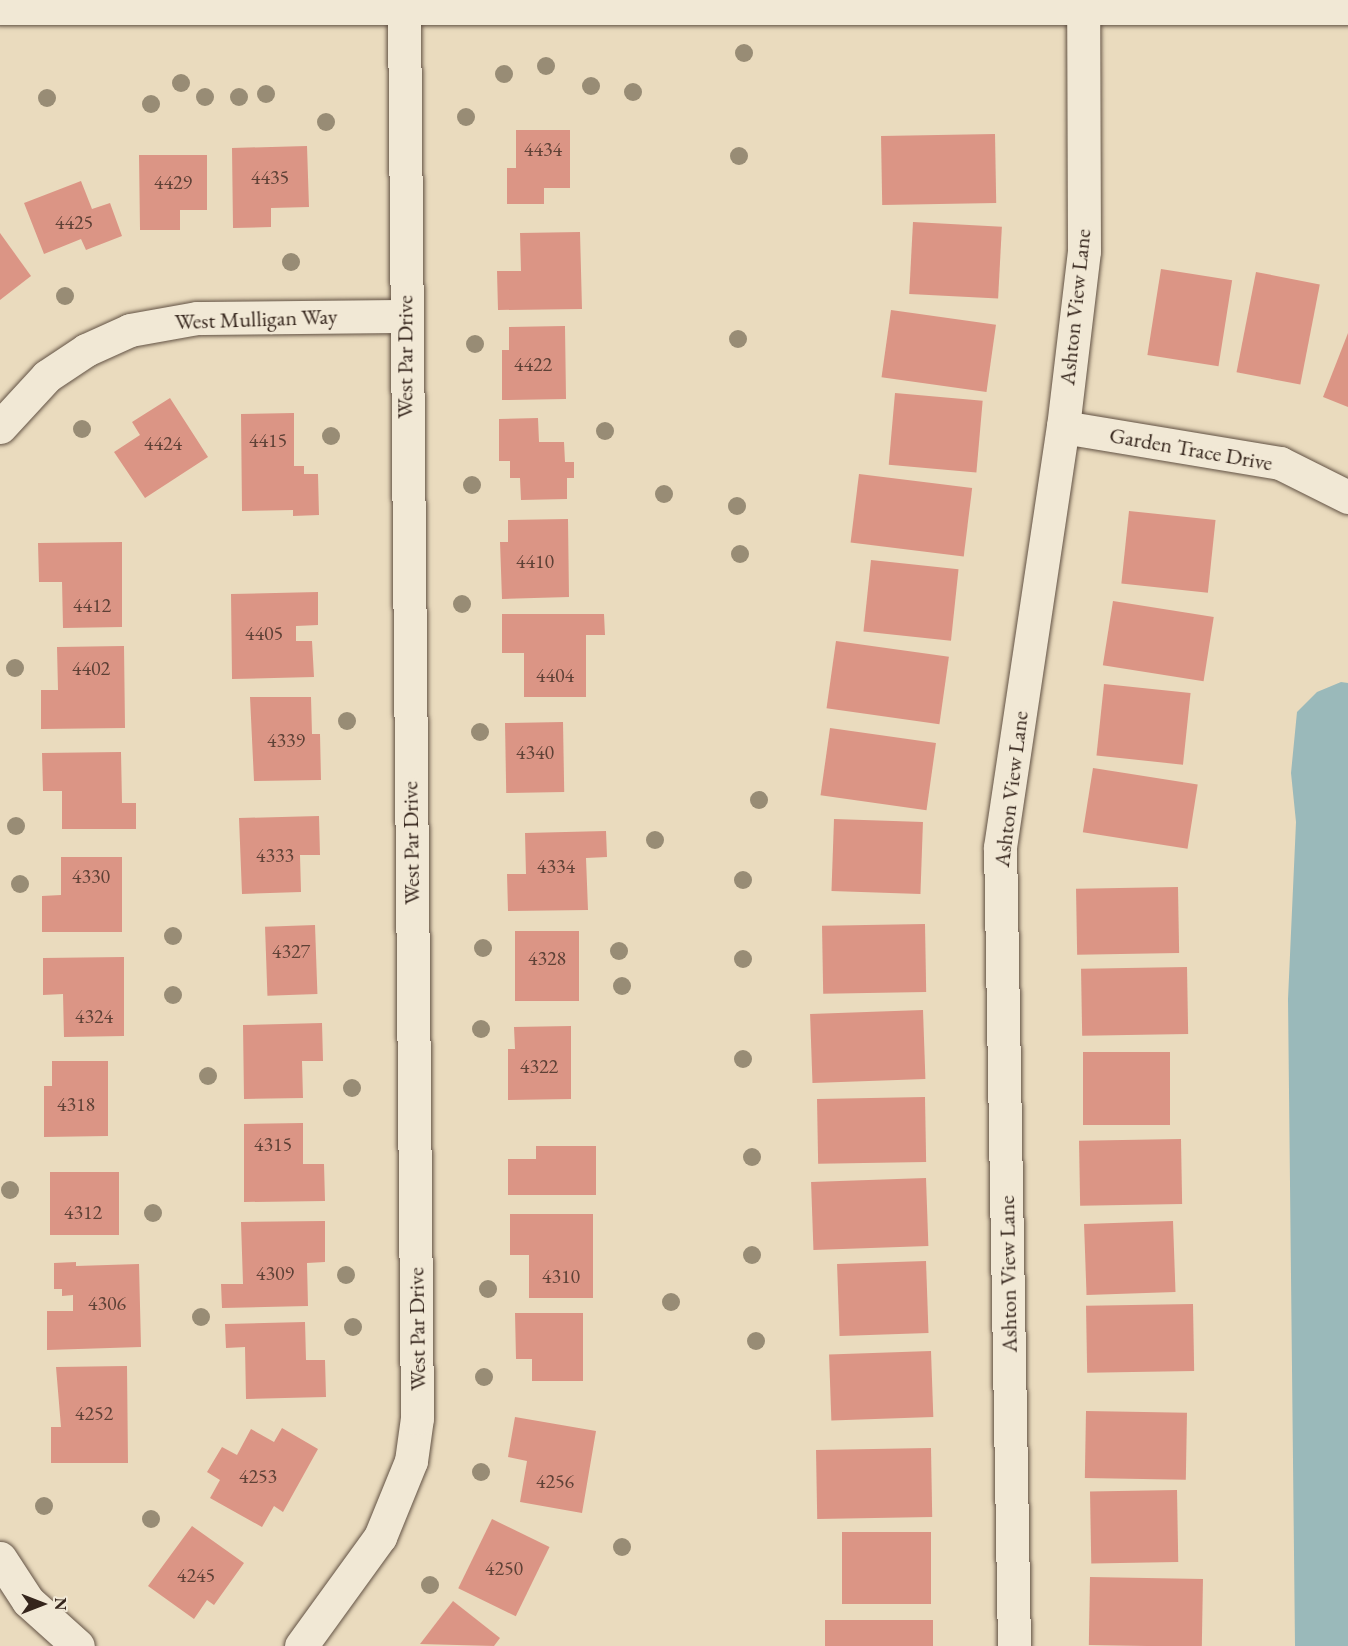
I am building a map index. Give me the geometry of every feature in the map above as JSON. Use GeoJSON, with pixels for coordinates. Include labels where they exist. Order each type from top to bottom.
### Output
{"type":"FeatureCollection","features":[{"type":"Feature","properties":{"kind":"street"},"geometry":{"type":"LineString","coordinates":[[0,8],[404,4],[1348,8]]}},
{"type":"Feature","properties":{"kind":"street","name":"West Par Drive"},"geometry":{"type":"LineString","coordinates":[[301,1646],[380,1537],[403,1488],[417,1419],[405,316],[404,4]]}},
{"type":"Feature","properties":{"kind":"street","name":"Ashton View Lane"},"geometry":{"type":"LineString","coordinates":[[1014,1646],[1000,846],[1063,426],[1084,251],[1083,8]]}},
{"type":"Feature","properties":{"kind":"street","name":"West Mulligan Way"},"geometry":{"type":"LineString","coordinates":[[0,427],[47,376],[79,354],[130,330],[197,318],[405,316]]}},
{"type":"Feature","properties":{"kind":"street","name":"Garden Trace Drive"},"geometry":{"type":"LineString","coordinates":[[1063,426],[1280,464],[1348,497]]}},
{"type":"Feature","properties":{"kind":"street"},"geometry":{"type":"LineString","coordinates":[[0,1558],[28,1601],[78,1646]]}},
{"type":"Feature","properties":{"kind":"water"},"geometry":{"type":"Polygon","coordinates":[[[1341,682],[1348,683],[1348,1646],[1295,1646],[1288,999],[1296,822],[1291,773],[1297,712],[1317,692],[1341,682]]]}},
{"type":"Feature","properties":{"kind":"building"},"geometry":{"type":"Polygon","coordinates":[[[516,130],[570,130],[570,188],[544,188],[544,204],[507,204],[507,168],[516,168],[516,130]]]}},
{"type":"Feature","properties":{"kind":"building"},"geometry":{"type":"Polygon","coordinates":[[[995,134],[996,203],[882,205],[881,136],[995,134]]]}},
{"type":"Feature","properties":{"kind":"building"},"geometry":{"type":"Polygon","coordinates":[[[307,146],[309,207],[271,208],[271,227],[233,228],[232,148],[307,146]]]}},
{"type":"Feature","properties":{"kind":"building"},"geometry":{"type":"Polygon","coordinates":[[[139,155],[207,155],[207,210],[180,210],[180,230],[140,230],[139,155]]]}},
{"type":"Feature","properties":{"kind":"building"},"geometry":{"type":"Polygon","coordinates":[[[81,181],[92,209],[110,203],[122,236],[86,250],[81,239],[44,254],[24,203],[81,181]]]}},
{"type":"Feature","properties":{"kind":"building"},"geometry":{"type":"Polygon","coordinates":[[[913,222],[1002,227],[998,299],[909,294],[913,222]]]}},
{"type":"Feature","properties":{"kind":"building"},"geometry":{"type":"Polygon","coordinates":[[[580,232],[582,309],[498,310],[497,271],[521,271],[520,233],[580,232]]]}},
{"type":"Feature","properties":{"kind":"building"},"geometry":{"type":"Polygon","coordinates":[[[0,233],[31,276],[0,300],[0,233]]]}},
{"type":"Feature","properties":{"kind":"building"},"geometry":{"type":"Polygon","coordinates":[[[1161,269],[1232,280],[1219,366],[1147,355],[1161,269]]]}},
{"type":"Feature","properties":{"kind":"building"},"geometry":{"type":"Polygon","coordinates":[[[1256,272],[1320,284],[1300,385],[1237,372],[1256,272]]]}},
{"type":"Feature","properties":{"kind":"building"},"geometry":{"type":"Polygon","coordinates":[[[891,310],[996,325],[987,392],[882,377],[891,310]]]}},
{"type":"Feature","properties":{"kind":"building"},"geometry":{"type":"Polygon","coordinates":[[[565,326],[566,399],[502,400],[502,350],[509,350],[509,327],[565,326]]]}},
{"type":"Feature","properties":{"kind":"building"},"geometry":{"type":"Polygon","coordinates":[[[1348,333],[1348,407],[1323,397],[1348,333]]]}},
{"type":"Feature","properties":{"kind":"building"},"geometry":{"type":"Polygon","coordinates":[[[895,393],[983,401],[976,472],[889,465],[895,393]]]}},
{"type":"Feature","properties":{"kind":"building"},"geometry":{"type":"Polygon","coordinates":[[[170,398],[208,457],[145,498],[114,452],[140,435],[132,422],[170,398]]]}},
{"type":"Feature","properties":{"kind":"building"},"geometry":{"type":"Polygon","coordinates":[[[294,413],[294,466],[304,466],[304,474],[318,474],[319,515],[293,516],[293,510],[242,511],[241,414],[294,413]]]}},
{"type":"Feature","properties":{"kind":"building"},"geometry":{"type":"Polygon","coordinates":[[[538,418],[539,442],[564,442],[565,462],[574,462],[574,478],[567,478],[567,499],[521,500],[520,478],[510,478],[510,461],[499,461],[499,419],[538,418]]]}},
{"type":"Feature","properties":{"kind":"building"},"geometry":{"type":"Polygon","coordinates":[[[859,474],[972,488],[964,556],[851,542],[859,474]]]}},
{"type":"Feature","properties":{"kind":"building"},"geometry":{"type":"Polygon","coordinates":[[[1129,511],[1216,520],[1208,593],[1121,584],[1129,511]]]}},
{"type":"Feature","properties":{"kind":"building"},"geometry":{"type":"Polygon","coordinates":[[[568,519],[569,597],[502,599],[500,542],[508,542],[508,520],[568,519]]]}},
{"type":"Feature","properties":{"kind":"building"},"geometry":{"type":"Polygon","coordinates":[[[122,542],[122,627],[63,628],[62,582],[39,582],[38,543],[122,542]]]}},
{"type":"Feature","properties":{"kind":"building"},"geometry":{"type":"Polygon","coordinates":[[[871,560],[959,569],[951,641],[863,632],[871,560]]]}},
{"type":"Feature","properties":{"kind":"building"},"geometry":{"type":"Polygon","coordinates":[[[318,592],[318,625],[296,626],[296,641],[312,641],[314,677],[232,679],[231,594],[318,592]]]}},
{"type":"Feature","properties":{"kind":"building"},"geometry":{"type":"Polygon","coordinates":[[[1113,601],[1214,617],[1204,681],[1103,665],[1113,601]]]}},
{"type":"Feature","properties":{"kind":"building"},"geometry":{"type":"Polygon","coordinates":[[[502,614],[604,614],[605,635],[586,635],[586,697],[524,697],[524,653],[502,653],[502,614]]]}},
{"type":"Feature","properties":{"kind":"building"},"geometry":{"type":"Polygon","coordinates":[[[836,641],[949,657],[939,724],[827,708],[836,641]]]}},
{"type":"Feature","properties":{"kind":"building"},"geometry":{"type":"Polygon","coordinates":[[[124,646],[125,728],[41,729],[41,690],[58,690],[57,647],[124,646]]]}},
{"type":"Feature","properties":{"kind":"building"},"geometry":{"type":"Polygon","coordinates":[[[1104,684],[1191,693],[1183,765],[1096,756],[1104,684]]]}},
{"type":"Feature","properties":{"kind":"building"},"geometry":{"type":"Polygon","coordinates":[[[250,697],[311,697],[312,734],[320,734],[321,780],[254,781],[250,697]]]}},
{"type":"Feature","properties":{"kind":"building"},"geometry":{"type":"Polygon","coordinates":[[[563,722],[564,792],[506,793],[505,723],[563,722]]]}},
{"type":"Feature","properties":{"kind":"building"},"geometry":{"type":"Polygon","coordinates":[[[830,728],[936,743],[926,810],[821,795],[830,728]]]}},
{"type":"Feature","properties":{"kind":"building"},"geometry":{"type":"Polygon","coordinates":[[[121,752],[122,803],[136,803],[136,829],[62,829],[62,791],[43,791],[42,753],[121,752]]]}},
{"type":"Feature","properties":{"kind":"building"},"geometry":{"type":"Polygon","coordinates":[[[1093,768],[1198,785],[1188,849],[1083,832],[1093,768]]]}},
{"type":"Feature","properties":{"kind":"building"},"geometry":{"type":"Polygon","coordinates":[[[319,816],[320,855],[300,855],[301,892],[242,894],[239,818],[319,816]]]}},
{"type":"Feature","properties":{"kind":"building"},"geometry":{"type":"Polygon","coordinates":[[[834,819],[923,822],[920,894],[831,891],[834,819]]]}},
{"type":"Feature","properties":{"kind":"building"},"geometry":{"type":"Polygon","coordinates":[[[606,831],[607,857],[586,858],[588,910],[508,911],[507,874],[526,874],[525,833],[606,831]]]}},
{"type":"Feature","properties":{"kind":"building"},"geometry":{"type":"Polygon","coordinates":[[[61,857],[122,857],[122,932],[42,932],[42,896],[61,895],[61,857]]]}},
{"type":"Feature","properties":{"kind":"building"},"geometry":{"type":"Polygon","coordinates":[[[1178,887],[1179,953],[1077,955],[1076,889],[1178,887]]]}},
{"type":"Feature","properties":{"kind":"building"},"geometry":{"type":"Polygon","coordinates":[[[925,924],[926,992],[823,994],[822,926],[925,924]]]}},
{"type":"Feature","properties":{"kind":"building"},"geometry":{"type":"Polygon","coordinates":[[[315,925],[317,994],[267,996],[265,927],[315,925]]]}},
{"type":"Feature","properties":{"kind":"building"},"geometry":{"type":"Polygon","coordinates":[[[515,931],[579,931],[579,1001],[515,1001],[515,931]]]}},
{"type":"Feature","properties":{"kind":"building"},"geometry":{"type":"Polygon","coordinates":[[[124,957],[124,1036],[64,1037],[63,994],[43,995],[43,958],[124,957]]]}},
{"type":"Feature","properties":{"kind":"building"},"geometry":{"type":"Polygon","coordinates":[[[1187,967],[1188,1034],[1082,1036],[1081,969],[1187,967]]]}},
{"type":"Feature","properties":{"kind":"building"},"geometry":{"type":"Polygon","coordinates":[[[923,1010],[925,1079],[812,1083],[810,1014],[923,1010]]]}},
{"type":"Feature","properties":{"kind":"building"},"geometry":{"type":"Polygon","coordinates":[[[322,1023],[323,1061],[302,1061],[303,1098],[244,1099],[243,1025],[322,1023]]]}},
{"type":"Feature","properties":{"kind":"building"},"geometry":{"type":"Polygon","coordinates":[[[571,1026],[571,1099],[508,1100],[508,1049],[515,1049],[514,1027],[571,1026]]]}},
{"type":"Feature","properties":{"kind":"building"},"geometry":{"type":"Polygon","coordinates":[[[1083,1052],[1170,1052],[1170,1125],[1083,1125],[1083,1052]]]}},
{"type":"Feature","properties":{"kind":"building"},"geometry":{"type":"Polygon","coordinates":[[[52,1061],[108,1061],[108,1136],[44,1137],[44,1086],[52,1086],[52,1061]]]}},
{"type":"Feature","properties":{"kind":"building"},"geometry":{"type":"Polygon","coordinates":[[[925,1097],[926,1162],[818,1164],[817,1099],[925,1097]]]}},
{"type":"Feature","properties":{"kind":"building"},"geometry":{"type":"Polygon","coordinates":[[[303,1123],[303,1164],[324,1164],[325,1201],[244,1202],[244,1124],[303,1123]]]}},
{"type":"Feature","properties":{"kind":"building"},"geometry":{"type":"Polygon","coordinates":[[[1181,1139],[1182,1204],[1080,1206],[1079,1141],[1181,1139]]]}},
{"type":"Feature","properties":{"kind":"building"},"geometry":{"type":"Polygon","coordinates":[[[536,1146],[596,1146],[596,1195],[508,1195],[508,1159],[536,1159],[536,1146]]]}},
{"type":"Feature","properties":{"kind":"building"},"geometry":{"type":"Polygon","coordinates":[[[50,1172],[119,1172],[119,1235],[50,1235],[50,1172]]]}},
{"type":"Feature","properties":{"kind":"building"},"geometry":{"type":"Polygon","coordinates":[[[926,1178],[928,1246],[813,1250],[811,1182],[926,1178]]]}},
{"type":"Feature","properties":{"kind":"building"},"geometry":{"type":"Polygon","coordinates":[[[510,1214],[593,1214],[593,1298],[529,1298],[529,1255],[510,1255],[510,1214]]]}},
{"type":"Feature","properties":{"kind":"building"},"geometry":{"type":"Polygon","coordinates":[[[325,1221],[325,1262],[307,1263],[308,1306],[222,1308],[221,1284],[243,1284],[241,1222],[325,1221]]]}},
{"type":"Feature","properties":{"kind":"building"},"geometry":{"type":"Polygon","coordinates":[[[1173,1221],[1175,1292],[1087,1295],[1084,1224],[1173,1221]]]}},
{"type":"Feature","properties":{"kind":"building"},"geometry":{"type":"Polygon","coordinates":[[[926,1261],[929,1333],[840,1336],[837,1264],[926,1261]]]}},
{"type":"Feature","properties":{"kind":"building"},"geometry":{"type":"Polygon","coordinates":[[[76,1262],[76,1266],[139,1264],[141,1347],[47,1350],[47,1311],[73,1311],[73,1295],[62,1296],[62,1289],[54,1289],[54,1263],[76,1262]]]}},
{"type":"Feature","properties":{"kind":"building"},"geometry":{"type":"Polygon","coordinates":[[[1193,1304],[1194,1371],[1087,1373],[1086,1306],[1193,1304]]]}},
{"type":"Feature","properties":{"kind":"building"},"geometry":{"type":"Polygon","coordinates":[[[515,1313],[583,1313],[583,1381],[532,1381],[532,1359],[516,1359],[515,1313]]]}},
{"type":"Feature","properties":{"kind":"building"},"geometry":{"type":"Polygon","coordinates":[[[305,1322],[306,1360],[325,1360],[326,1397],[246,1399],[245,1347],[226,1348],[225,1324],[305,1322]]]}},
{"type":"Feature","properties":{"kind":"building"},"geometry":{"type":"Polygon","coordinates":[[[931,1351],[933,1417],[831,1421],[829,1355],[931,1351]]]}},
{"type":"Feature","properties":{"kind":"building"},"geometry":{"type":"Polygon","coordinates":[[[127,1366],[128,1463],[51,1463],[51,1427],[61,1427],[56,1367],[127,1366]]]}},
{"type":"Feature","properties":{"kind":"building"},"geometry":{"type":"Polygon","coordinates":[[[1086,1411],[1187,1413],[1186,1480],[1085,1478],[1086,1411]]]}},
{"type":"Feature","properties":{"kind":"building"},"geometry":{"type":"Polygon","coordinates":[[[515,1417],[596,1431],[582,1513],[520,1502],[527,1461],[508,1457],[515,1417]]]}},
{"type":"Feature","properties":{"kind":"building"},"geometry":{"type":"Polygon","coordinates":[[[282,1428],[318,1449],[283,1512],[274,1506],[262,1527],[210,1498],[220,1480],[207,1472],[222,1447],[237,1455],[251,1429],[274,1442],[282,1428]]]}},
{"type":"Feature","properties":{"kind":"building"},"geometry":{"type":"Polygon","coordinates":[[[931,1448],[932,1517],[817,1519],[816,1450],[931,1448]]]}},
{"type":"Feature","properties":{"kind":"building"},"geometry":{"type":"Polygon","coordinates":[[[1177,1490],[1178,1562],[1091,1564],[1090,1492],[1177,1490]]]}},
{"type":"Feature","properties":{"kind":"building"},"geometry":{"type":"Polygon","coordinates":[[[492,1519],[550,1547],[516,1616],[458,1588],[492,1519]]]}},
{"type":"Feature","properties":{"kind":"building"},"geometry":{"type":"Polygon","coordinates":[[[192,1526],[244,1563],[214,1605],[207,1600],[194,1619],[148,1586],[192,1526]]]}},
{"type":"Feature","properties":{"kind":"building"},"geometry":{"type":"Polygon","coordinates":[[[842,1532],[931,1532],[931,1604],[842,1604],[842,1532]]]}},
{"type":"Feature","properties":{"kind":"building"},"geometry":{"type":"Polygon","coordinates":[[[1090,1577],[1203,1579],[1202,1646],[1089,1645],[1090,1577]]]}},
{"type":"Feature","properties":{"kind":"building"},"geometry":{"type":"Polygon","coordinates":[[[453,1601],[500,1638],[494,1646],[420,1644],[453,1601]]]}},
{"type":"Feature","properties":{"kind":"building"},"geometry":{"type":"Polygon","coordinates":[[[825,1620],[933,1620],[933,1646],[825,1646],[825,1620]]]}}]}
